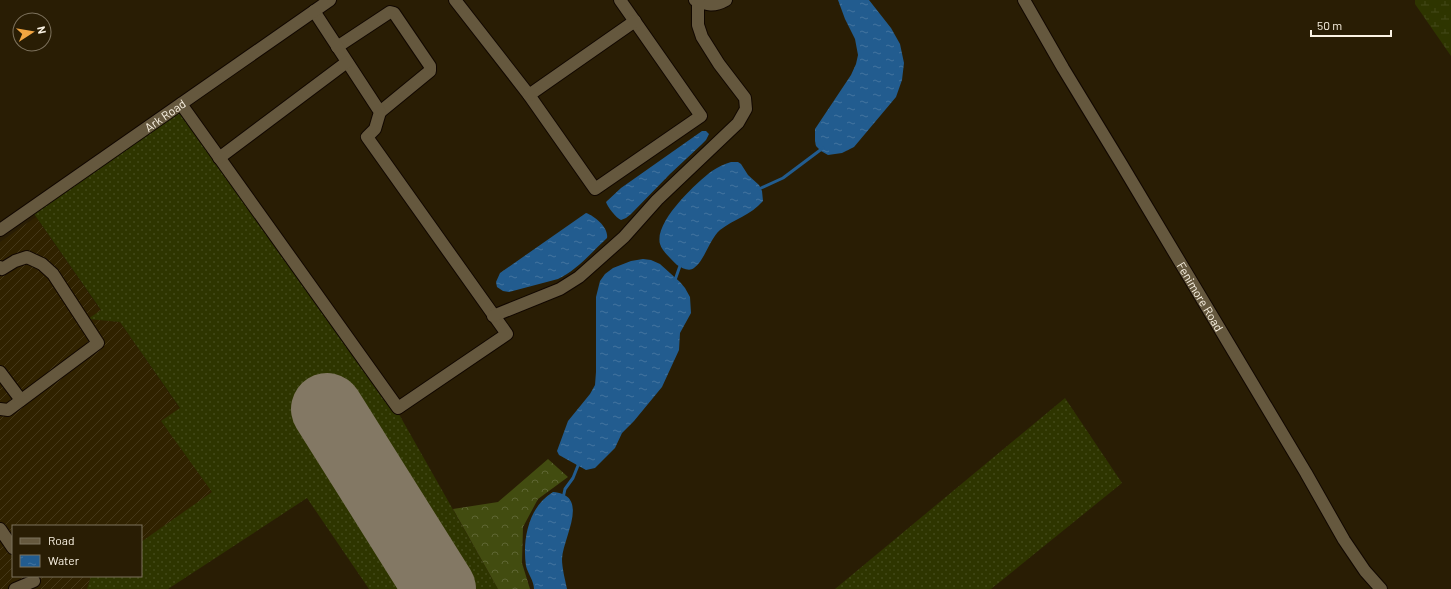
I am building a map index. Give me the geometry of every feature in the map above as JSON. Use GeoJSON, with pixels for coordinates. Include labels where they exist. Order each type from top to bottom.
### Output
{"type":"FeatureCollection","features":[{"type":"Feature","properties":{"kind":"street","name":"Ark Road"},"geometry":{"type":"LineString","coordinates":[[0,230],[330,0]]}},
{"type":"Feature","properties":{"kind":"street"},"geometry":{"type":"LineString","coordinates":[[455,0],[529,95],[595,189],[701,116],[620,0]]}},
{"type":"Feature","properties":{"kind":"street"},"geometry":{"type":"LineString","coordinates":[[493,316],[560,289],[579,277],[624,237],[657,200],[738,123],[746,109],[744,98],[719,64],[702,37],[698,25],[696,1],[706,5],[720,4],[726,0]]}},
{"type":"Feature","properties":{"kind":"street","name":"Fenimore Road"},"geometry":{"type":"LineString","coordinates":[[1024,0],[1063,68],[1306,473],[1344,540],[1365,571],[1381,589]]}},
{"type":"Feature","properties":{"kind":"street"},"geometry":{"type":"LineString","coordinates":[[314,11],[380,112]]}},
{"type":"Feature","properties":{"kind":"street"},"geometry":{"type":"LineString","coordinates":[[181,104],[398,408],[507,334],[367,137],[375,128],[380,112],[430,71],[430,66],[394,13],[390,12],[337,47]]}},
{"type":"Feature","properties":{"kind":"street"},"geometry":{"type":"LineString","coordinates":[[529,95],[635,21]]}},
{"type":"Feature","properties":{"kind":"street"},"geometry":{"type":"LineString","coordinates":[[219,158],[347,62]]}},
{"type":"Feature","properties":{"kind":"street"},"geometry":{"type":"LineString","coordinates":[[0,409],[8,410],[98,343],[53,274],[42,264],[27,257],[14,261],[1,269]]}},
{"type":"Feature","properties":{"kind":"street"},"geometry":{"type":"LineString","coordinates":[[0,372],[21,400]]}},
{"type":"Feature","properties":{"kind":"street"},"geometry":{"type":"LineString","coordinates":[[0,529],[12,547]]}},
{"type":"Feature","properties":{"kind":"street"},"geometry":{"type":"LineString","coordinates":[[15,589],[35,582]]}},
{"type":"Feature","properties":{"kind":"shaded area"},"geometry":{"type":"Polygon","coordinates":[[[36,217],[101,311],[89,319],[120,322],[180,409],[161,421],[213,492],[142,541],[142,525],[12,525],[12,577],[91,577],[87,589],[0,589],[0,242],[36,217]]]}},
{"type":"Feature","properties":{"kind":"green space"},"geometry":{"type":"Polygon","coordinates":[[[1415,0],[1451,0],[1451,56],[1415,4],[1415,0]]]}},
{"type":"Feature","properties":{"kind":"green space"},"geometry":{"type":"Polygon","coordinates":[[[182,103],[400,416],[498,589],[369,589],[307,498],[168,589],[87,589],[91,577],[142,577],[142,541],[212,492],[161,421],[180,408],[120,322],[88,319],[101,310],[30,208],[182,103]]]}},
{"type":"Feature","properties":{"kind":"green space"},"geometry":{"type":"Polygon","coordinates":[[[1065,398],[1122,483],[991,589],[835,589],[1065,398]]]}},
{"type":"Feature","properties":{"kind":"green space"},"geometry":{"type":"Polygon","coordinates":[[[548,459],[568,477],[538,499],[523,527],[522,563],[530,589],[498,589],[453,509],[498,502],[548,459]]]}},
{"type":"Feature","properties":{"kind":"water"},"geometry":{"type":"Polygon","coordinates":[[[838,0],[869,0],[891,28],[900,44],[904,63],[902,80],[896,97],[854,147],[842,153],[828,155],[816,146],[815,129],[851,75],[858,55],[855,39],[838,0]]]}},
{"type":"Feature","properties":{"kind":"water"},"geometry":{"type":"Polygon","coordinates":[[[702,131],[706,131],[709,134],[706,140],[631,214],[621,220],[617,217],[606,202],[621,188],[702,131]]]}},
{"type":"Feature","properties":{"kind":"water"},"geometry":{"type":"Polygon","coordinates":[[[731,162],[738,162],[741,164],[748,175],[759,185],[762,191],[763,201],[753,210],[720,230],[716,234],[701,260],[694,268],[688,270],[683,268],[677,265],[661,247],[660,235],[663,225],[678,204],[696,184],[714,170],[731,162]]]}},
{"type":"Feature","properties":{"kind":"water"},"geometry":{"type":"Polygon","coordinates":[[[586,213],[604,226],[607,238],[578,266],[558,279],[509,292],[503,291],[497,287],[496,282],[500,273],[586,213]]]}},
{"type":"Feature","properties":{"kind":"water"},"geometry":{"type":"Polygon","coordinates":[[[643,259],[651,260],[660,264],[680,282],[690,297],[691,313],[680,333],[679,350],[662,387],[622,433],[615,448],[595,468],[586,470],[559,455],[557,451],[568,421],[590,394],[595,385],[596,297],[600,281],[605,274],[613,268],[631,261],[643,259]]]}},
{"type":"Feature","properties":{"kind":"water"},"geometry":{"type":"Polygon","coordinates":[[[553,492],[564,495],[571,501],[573,509],[570,529],[563,550],[562,559],[567,589],[534,589],[526,566],[526,534],[533,514],[538,506],[553,492]]]}},
{"type":"Feature","properties":{"kind":"waterway"},"geometry":{"type":"LineString","coordinates":[[759,189],[783,178],[823,148]]}},
{"type":"Feature","properties":{"kind":"waterway"},"geometry":{"type":"LineString","coordinates":[[675,280],[681,263]]}},
{"type":"Feature","properties":{"kind":"waterway"},"geometry":{"type":"LineString","coordinates":[[563,498],[565,489],[573,478],[579,463]]}},
{"type":"Feature","properties":{"kind":"runway"},"geometry":{"type":"LineString","coordinates":[[327,409],[440,589]]}}]}
